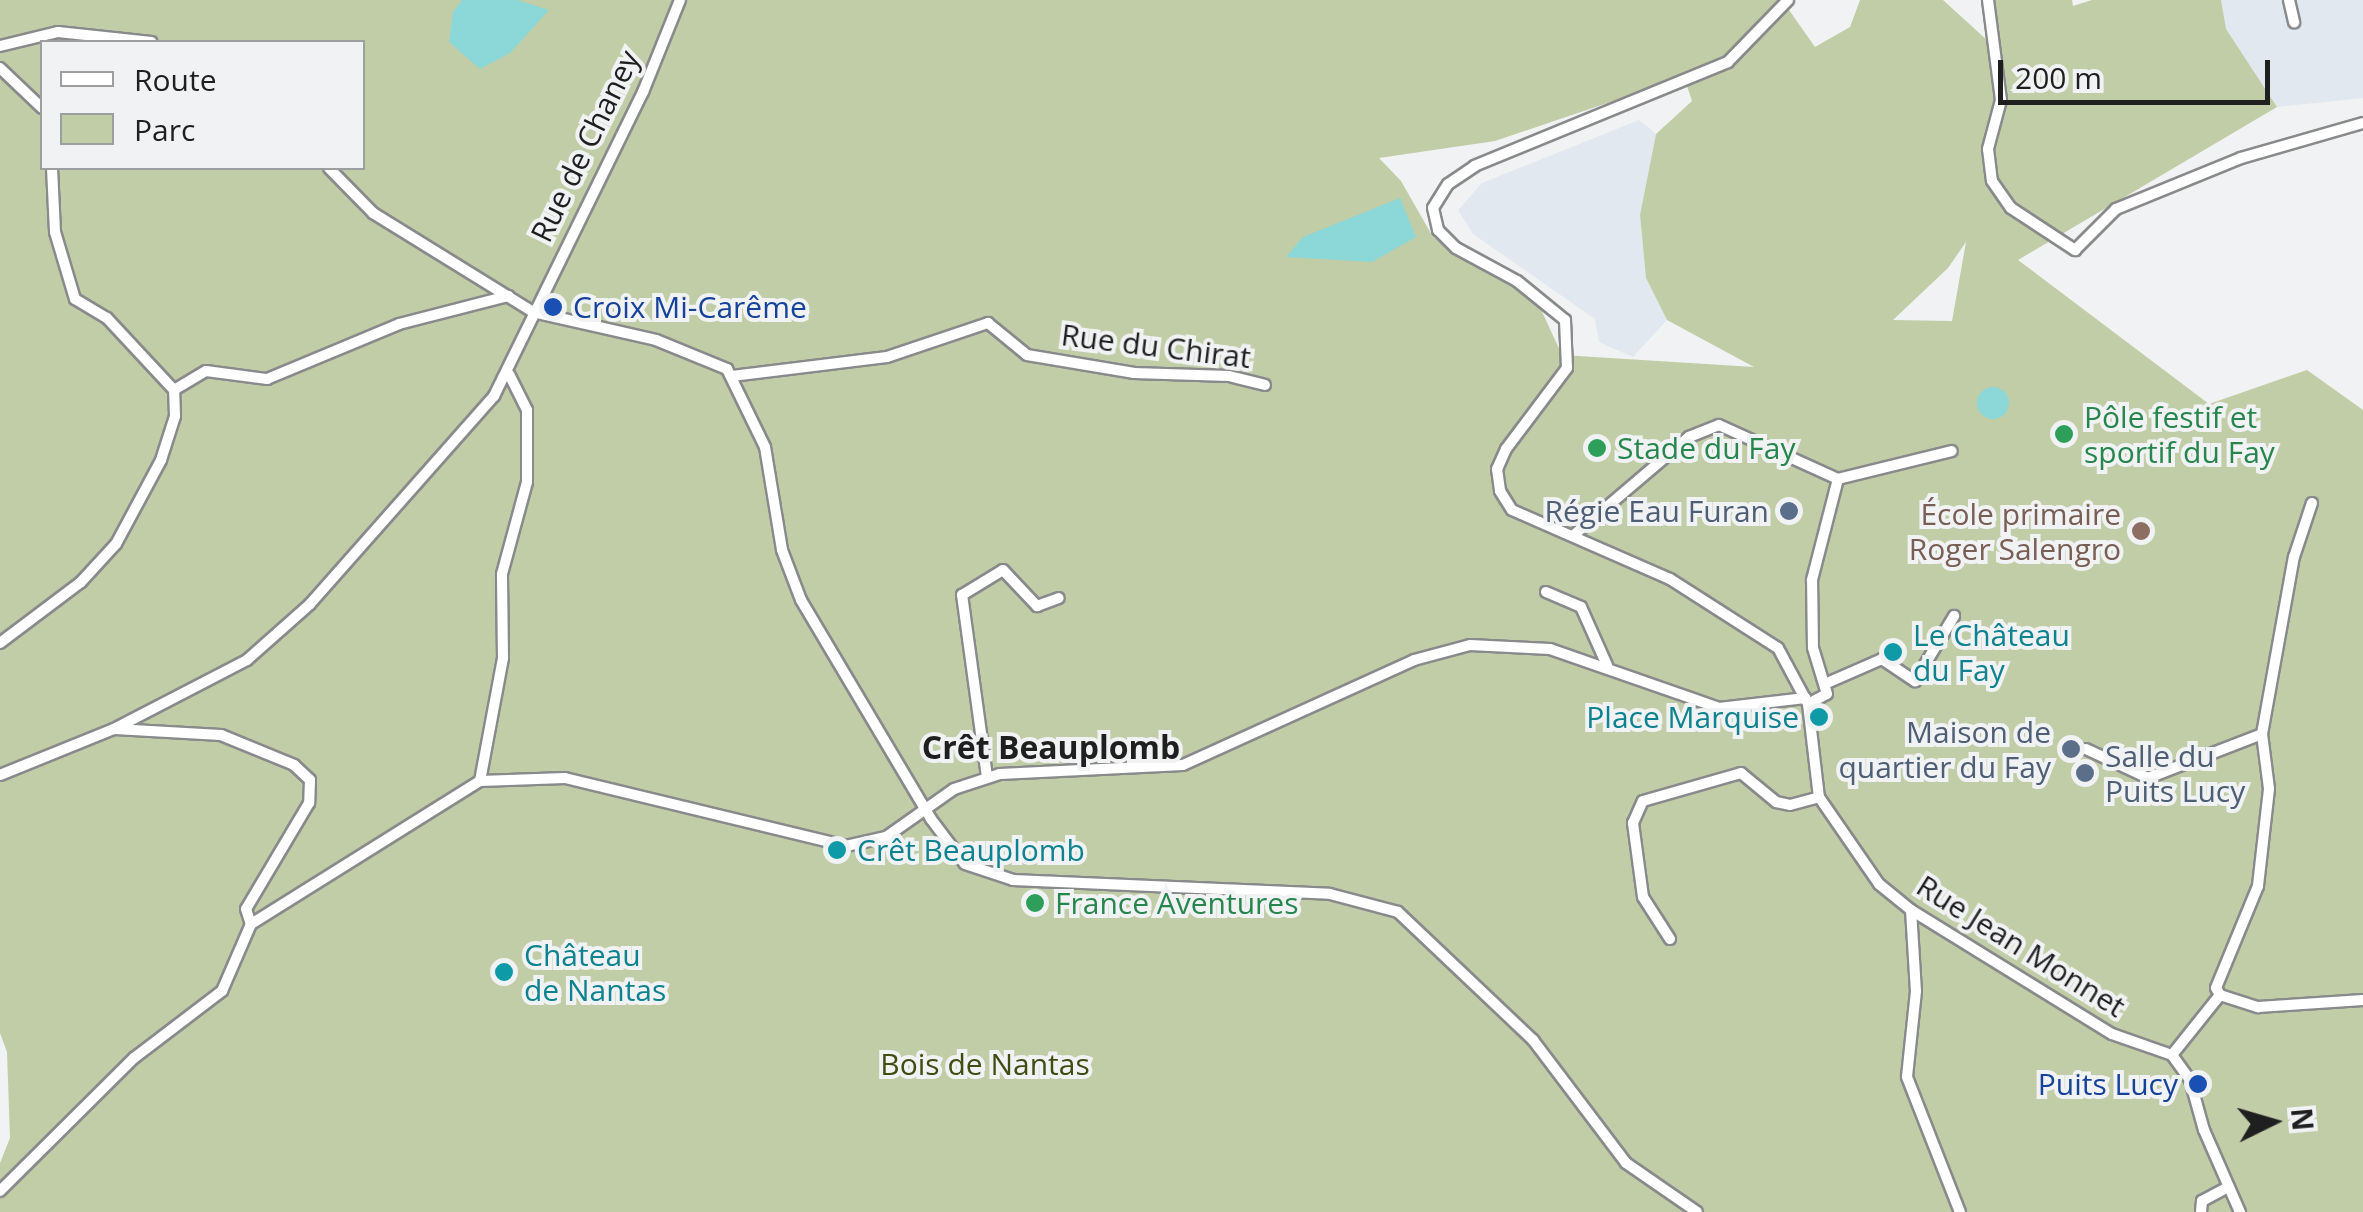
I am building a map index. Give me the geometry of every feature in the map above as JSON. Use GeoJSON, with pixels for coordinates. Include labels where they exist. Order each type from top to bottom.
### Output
{"type":"FeatureCollection","features":[{"type":"Feature","properties":{"kind":"street","name":"Rue de Chaney"},"geometry":{"type":"LineString","coordinates":[[510,374],[533,312],[643,92],[680,0]]}},
{"type":"Feature","properties":{"kind":"street"},"geometry":{"type":"LineString","coordinates":[[1788,0],[1728,62],[1475,166],[1448,184],[1434,208],[1438,230],[1565,320],[1567,368],[1498,470],[1512,510],[1575,534],[1670,579],[1755,630],[1778,648],[1807,701]]}},
{"type":"Feature","properties":{"kind":"street"},"geometry":{"type":"LineString","coordinates":[[1988,0],[2001,100],[1988,149],[1992,181],[2011,208],[2075,250],[2116,209],[2241,158],[2363,123]]}},
{"type":"Feature","properties":{"kind":"street"},"geometry":{"type":"LineString","coordinates":[[2289,0],[2294,22]]}},
{"type":"Feature","properties":{"kind":"street"},"geometry":{"type":"LineString","coordinates":[[0,46],[58,32],[132,40]]}},
{"type":"Feature","properties":{"kind":"street"},"geometry":{"type":"LineString","coordinates":[[0,68],[40,106]]}},
{"type":"Feature","properties":{"kind":"street"},"geometry":{"type":"LineString","coordinates":[[0,643],[81,582],[116,544],[161,460],[176,416],[174,390],[108,318],[75,299],[55,232],[52,170]]}},
{"type":"Feature","properties":{"kind":"street"},"geometry":{"type":"LineString","coordinates":[[331,170],[373,212],[533,312],[656,340],[711,359],[732,376],[766,447],[793,584],[926,808],[966,864],[1006,879],[1135,890],[1330,894],[1398,912],[1534,1040],[1618,1154],[1697,1212]]}},
{"type":"Feature","properties":{"kind":"street"},"geometry":{"type":"LineString","coordinates":[[174,390],[214,370],[267,379],[399,324],[508,296]]}},
{"type":"Feature","properties":{"kind":"street","name":"Rue du Chirat"},"geometry":{"type":"LineString","coordinates":[[732,376],[886,357],[988,323],[1027,354],[1134,373],[1229,376],[1264,385]]}},
{"type":"Feature","properties":{"kind":"street"},"geometry":{"type":"LineString","coordinates":[[0,775],[114,730],[225,676],[289,624],[510,374],[527,410],[528,458],[502,574],[503,658],[480,781]]}},
{"type":"Feature","properties":{"kind":"street"},"geometry":{"type":"LineString","coordinates":[[1575,534],[1689,437],[1719,425],[1838,479],[1952,451]]}},
{"type":"Feature","properties":{"kind":"street"},"geometry":{"type":"LineString","coordinates":[[0,1191],[134,1058],[222,991],[252,924],[480,781],[565,778],[846,846],[886,837],[926,808],[987,777],[1046,768],[1182,764],[1414,660],[1470,646],[1510,642],[1607,665],[1718,708],[1807,701],[1827,694],[1827,683],[1813,648],[1812,580],[1838,479]]}},
{"type":"Feature","properties":{"kind":"street"},"geometry":{"type":"LineString","coordinates":[[2312,503],[2294,557],[2262,734],[2269,789],[2258,886],[2216,988],[2220,996],[2258,1007],[2363,1000]]}},
{"type":"Feature","properties":{"kind":"street"},"geometry":{"type":"LineString","coordinates":[[987,777],[962,595],[1002,570],[1037,606],[1059,598]]}},
{"type":"Feature","properties":{"kind":"street"},"geometry":{"type":"LineString","coordinates":[[1546,592],[1580,607],[1607,665]]}},
{"type":"Feature","properties":{"kind":"street"},"geometry":{"type":"LineString","coordinates":[[1827,683],[1882,660],[1915,681],[1954,616]]}},
{"type":"Feature","properties":{"kind":"street","name":"Rue Jean Monnet"},"geometry":{"type":"LineString","coordinates":[[1807,701],[1819,796],[1879,884],[1911,910],[2112,1034],[2172,1054]]}},
{"type":"Feature","properties":{"kind":"street"},"geometry":{"type":"LineString","coordinates":[[114,730],[221,735],[294,765],[310,780],[308,803],[246,908],[252,924]]}},
{"type":"Feature","properties":{"kind":"street"},"geometry":{"type":"LineString","coordinates":[[2086,750],[2148,778],[2262,734]]}},
{"type":"Feature","properties":{"kind":"street"},"geometry":{"type":"LineString","coordinates":[[1670,939],[1643,897],[1633,823],[1642,802],[1741,773],[1776,802],[1790,805],[1819,796]]}},
{"type":"Feature","properties":{"kind":"street"},"geometry":{"type":"LineString","coordinates":[[1911,910],[1916,992],[1907,1077],[1960,1212]]}},
{"type":"Feature","properties":{"kind":"street"},"geometry":{"type":"LineString","coordinates":[[2220,996],[2172,1054],[2190,1080],[2240,1212]]}},
{"type":"Feature","properties":{"kind":"street"},"geometry":{"type":"LineString","coordinates":[[2200,1212],[2202,1201],[2228,1187]]}},
{"type":"Feature","properties":{"kind":"shaded area"},"geometry":{"type":"Polygon","coordinates":[[[2221,0],[2363,0],[2363,98],[2277,107],[2225,29],[2221,0]]]}},
{"type":"Feature","properties":{"kind":"shaded area"},"geometry":{"type":"Polygon","coordinates":[[[1639,120],[1656,134],[1640,215],[1646,278],[1667,320],[1633,357],[1599,342],[1595,319],[1473,234],[1458,210],[1482,183],[1639,120]]]}},
{"type":"Feature","properties":{"kind":"green space","name":"Bois de Nantas"},"geometry":{"type":"Polygon","coordinates":[[[0,0],[1778,0],[1725,59],[1675,80],[1495,141],[1379,158],[1401,181],[1433,237],[1538,303],[1562,355],[1754,367],[1667,320],[1646,278],[1640,215],[1656,134],[1692,101],[1687,86],[1731,66],[1789,10],[1815,47],[1850,27],[1860,0],[1943,0],[1988,41],[1989,28],[1997,25],[1993,0],[2072,0],[2073,6],[2092,0],[2221,0],[2226,29],[2277,107],[2018,260],[2209,404],[2307,370],[2363,410],[2363,1212],[0,1212],[0,1163],[10,1138],[7,1052],[0,1033],[0,0]],[[1966,242],[1948,268],[1893,320],[1952,321],[1966,242]]]}},
{"type":"Feature","properties":{"kind":"water"},"geometry":{"type":"Polygon","coordinates":[[[462,0],[517,0],[549,10],[510,53],[480,69],[449,42],[453,12],[462,0]]]}},
{"type":"Feature","properties":{"kind":"water"},"geometry":{"type":"Polygon","coordinates":[[[1400,198],[1416,237],[1372,262],[1286,257],[1303,237],[1400,198]]]}},
{"type":"Feature","properties":{"kind":"water"},"geometry":{"type":"Polygon","coordinates":[[[1993,387],[2004,392],[2009,403],[2004,414],[1993,419],[1982,414],[1977,403],[1982,392],[1993,387]]]}},
{"type":"Feature","properties":{"kind":"place","name":"Croix Mi-Carême"},"geometry":{"type":"Point","coordinates":[553,307]}},
{"type":"Feature","properties":{"kind":"place","name":"Pôle festif et sportif du Fay"},"geometry":{"type":"Point","coordinates":[2064,434]}},
{"type":"Feature","properties":{"kind":"place","name":"Stade du Fay"},"geometry":{"type":"Point","coordinates":[1597,448]}},
{"type":"Feature","properties":{"kind":"place","name":"Régie Eau Furan"},"geometry":{"type":"Point","coordinates":[1789,511]}},
{"type":"Feature","properties":{"kind":"place","name":"École primaire Roger Salengro"},"geometry":{"type":"Point","coordinates":[2141,531]}},
{"type":"Feature","properties":{"kind":"place","name":"Le Château du Fay"},"geometry":{"type":"Point","coordinates":[1893,652]}},
{"type":"Feature","properties":{"kind":"place","name":"Place Marquise"},"geometry":{"type":"Point","coordinates":[1819,717]}},
{"type":"Feature","properties":{"kind":"place","name":"Maison de quartier du Fay"},"geometry":{"type":"Point","coordinates":[2071,749]}},
{"type":"Feature","properties":{"kind":"place","name":"Salle du Puits Lucy"},"geometry":{"type":"Point","coordinates":[2085,773]}},
{"type":"Feature","properties":{"kind":"place","name":"Crêt Beauplomb"},"geometry":{"type":"Point","coordinates":[837,850]}},
{"type":"Feature","properties":{"kind":"place","name":"France Aventures"},"geometry":{"type":"Point","coordinates":[1035,903]}},
{"type":"Feature","properties":{"kind":"place","name":"Château de Nantas"},"geometry":{"type":"Point","coordinates":[504,972]}},
{"type":"Feature","properties":{"kind":"place","name":"Puits Lucy"},"geometry":{"type":"Point","coordinates":[2198,1084]}},
{"type":"Feature","properties":{"kind":"district","name":"Crêt Beauplomb"},"geometry":{"type":"Point","coordinates":[1051,747]}}]}
